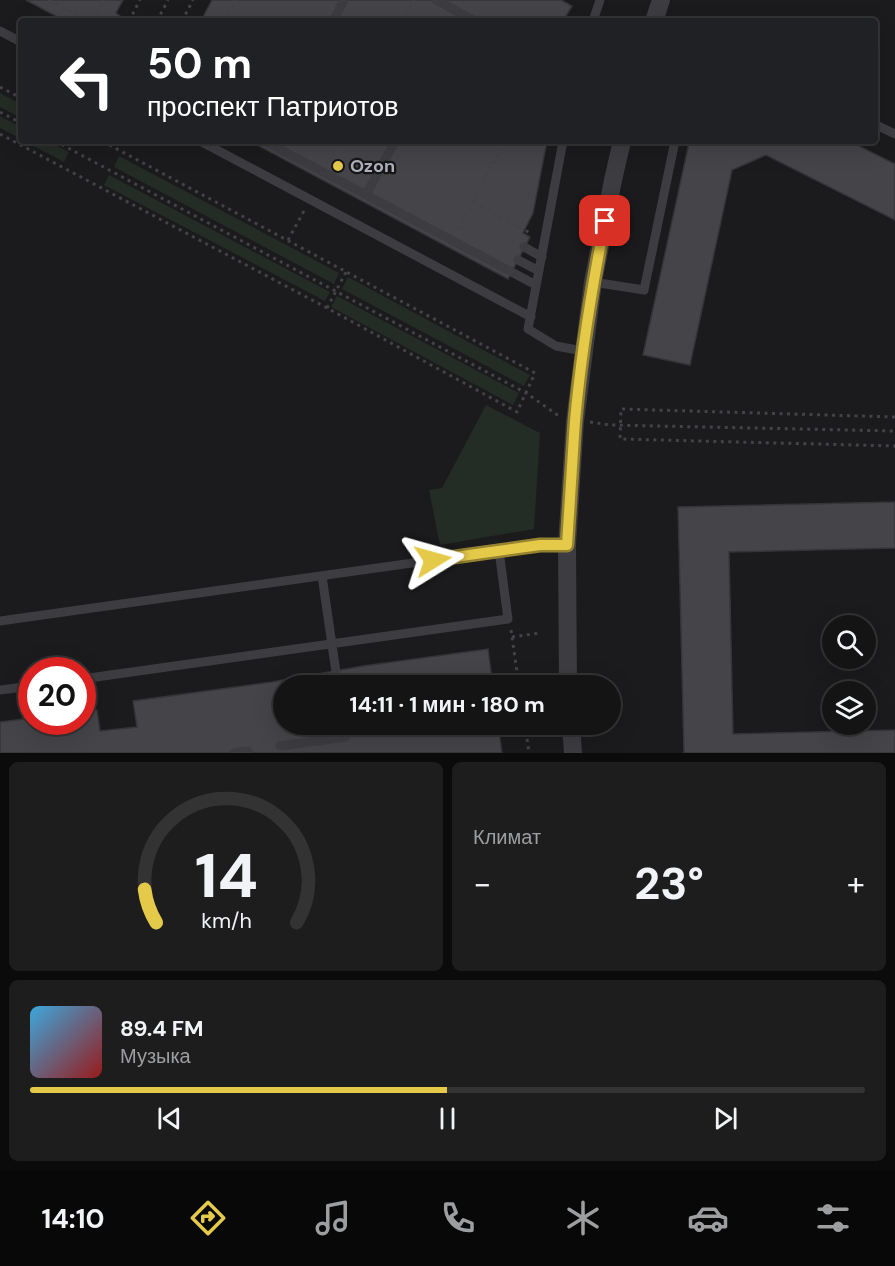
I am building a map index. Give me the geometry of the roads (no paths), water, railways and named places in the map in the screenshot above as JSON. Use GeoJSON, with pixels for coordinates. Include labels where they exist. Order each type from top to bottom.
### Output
{"type":"FeatureCollection","features":[{"type":"Feature","properties":{"kind":"street"},"geometry":{"type":"LineString","coordinates":[[655,18],[661,0]]}},
{"type":"Feature","properties":{"kind":"street"},"geometry":{"type":"LineString","coordinates":[[568,675],[567,545],[575,421],[593,282],[621,144]]}},
{"type":"Feature","properties":{"kind":"street"},"geometry":{"type":"LineString","coordinates":[[572,735],[573,753]]}},
{"type":"Feature","properties":{"kind":"lane"},"geometry":{"type":"LineString","coordinates":[[335,18],[344,0]]}},
{"type":"Feature","properties":{"kind":"lane"},"geometry":{"type":"LineString","coordinates":[[436,0],[461,18]]}},
{"type":"Feature","properties":{"kind":"lane"},"geometry":{"type":"LineString","coordinates":[[594,18],[600,0]]}},
{"type":"Feature","properties":{"kind":"lane"},"geometry":{"type":"LineString","coordinates":[[0,31],[18,40]]}},
{"type":"Feature","properties":{"kind":"lane"},"geometry":{"type":"LineString","coordinates":[[878,126],[895,134]]}},
{"type":"Feature","properties":{"kind":"lane"},"geometry":{"type":"LineString","coordinates":[[206,144],[531,317]]}},
{"type":"Feature","properties":{"kind":"lane"},"geometry":{"type":"LineString","coordinates":[[272,144],[536,285]]}},
{"type":"Feature","properties":{"kind":"lane"},"geometry":{"type":"LineString","coordinates":[[366,195],[393,144]]}},
{"type":"Feature","properties":{"kind":"lane"},"geometry":{"type":"LineString","coordinates":[[562,144],[528,329],[556,346],[583,351]]}},
{"type":"Feature","properties":{"kind":"lane"},"geometry":{"type":"LineString","coordinates":[[593,282],[644,291],[674,144]]}},
{"type":"Feature","properties":{"kind":"lane"},"geometry":{"type":"LineString","coordinates":[[524,248],[542,257]]}},
{"type":"Feature","properties":{"kind":"lane"},"geometry":{"type":"LineString","coordinates":[[518,260],[539,271]]}},
{"type":"Feature","properties":{"kind":"lane"},"geometry":{"type":"LineString","coordinates":[[0,621],[540,545],[567,545]]}},
{"type":"Feature","properties":{"kind":"lane"},"geometry":{"type":"LineString","coordinates":[[96,677],[508,619],[499,551]]}},
{"type":"Feature","properties":{"kind":"lane"},"geometry":{"type":"LineString","coordinates":[[322,576],[337,675]]}},
{"type":"Feature","properties":{"kind":"lane"},"geometry":{"type":"LineString","coordinates":[[0,690],[18,688]]}},
{"type":"Feature","properties":{"kind":"lane"},"geometry":{"type":"LineString","coordinates":[[280,747],[346,737],[346,735]]}},
{"type":"Feature","properties":{"kind":"lane"},"geometry":{"type":"LineString","coordinates":[[234,753],[248,751]]}},
{"type":"Feature","properties":{"kind":"place","name":"Ozon"},"geometry":{"type":"Point","coordinates":[338,166]}}]}
